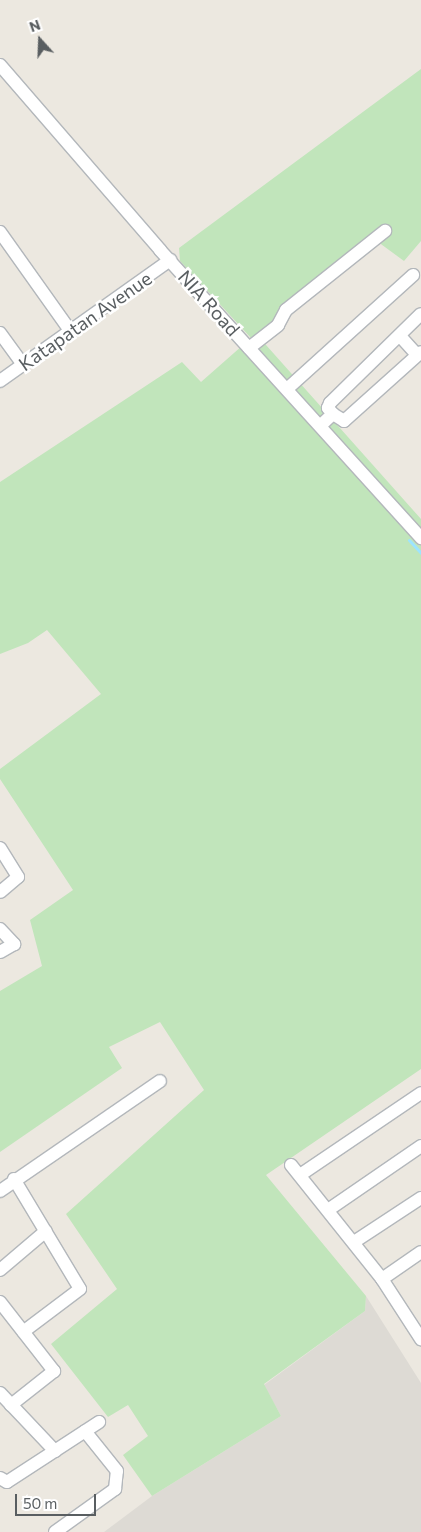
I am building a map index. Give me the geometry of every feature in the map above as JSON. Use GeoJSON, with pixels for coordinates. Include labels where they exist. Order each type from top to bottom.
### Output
{"type":"FeatureCollection","features":[{"type":"Feature","properties":{"kind":"street","name":"NIA Road"},"geometry":{"type":"LineString","coordinates":[[0,65],[170,260],[420,534]]}},
{"type":"Feature","properties":{"kind":"street"},"geometry":{"type":"LineString","coordinates":[[250,348],[278,325],[286,310],[384,231]]}},
{"type":"Feature","properties":{"kind":"street"},"geometry":{"type":"LineString","coordinates":[[0,232],[71,332]]}},
{"type":"Feature","properties":{"kind":"street","name":"Katapatan Avenue"},"geometry":{"type":"LineString","coordinates":[[0,381],[170,260]]}},
{"type":"Feature","properties":{"kind":"street"},"geometry":{"type":"LineString","coordinates":[[286,389],[413,275]]}},
{"type":"Feature","properties":{"kind":"street"},"geometry":{"type":"LineString","coordinates":[[400,336],[419,353],[344,421],[333,414],[328,408],[330,402],[421,314]]}},
{"type":"Feature","properties":{"kind":"street"},"geometry":{"type":"LineString","coordinates":[[0,333],[23,365]]}},
{"type":"Feature","properties":{"kind":"street"},"geometry":{"type":"LineString","coordinates":[[320,426],[333,414]]}},
{"type":"Feature","properties":{"kind":"street"},"geometry":{"type":"LineString","coordinates":[[0,848],[18,877],[0,892]]}},
{"type":"Feature","properties":{"kind":"street"},"geometry":{"type":"LineString","coordinates":[[0,929],[14,944],[0,952]]}},
{"type":"Feature","properties":{"kind":"street"},"geometry":{"type":"LineString","coordinates":[[0,1191],[14,1178],[160,1081]]}},
{"type":"Feature","properties":{"kind":"street"},"geometry":{"type":"LineString","coordinates":[[300,1176],[421,1093]]}},
{"type":"Feature","properties":{"kind":"street"},"geometry":{"type":"LineString","coordinates":[[328,1210],[421,1146]]}},
{"type":"Feature","properties":{"kind":"street"},"geometry":{"type":"LineString","coordinates":[[291,1165],[417,1322],[421,1339]]}},
{"type":"Feature","properties":{"kind":"street"},"geometry":{"type":"LineString","coordinates":[[14,1178],[80,1289],[24,1332]]}},
{"type":"Feature","properties":{"kind":"street"},"geometry":{"type":"LineString","coordinates":[[354,1242],[421,1198]]}},
{"type":"Feature","properties":{"kind":"street"},"geometry":{"type":"LineString","coordinates":[[0,1270],[46,1231]]}},
{"type":"Feature","properties":{"kind":"street"},"geometry":{"type":"LineString","coordinates":[[382,1279],[421,1252]]}},
{"type":"Feature","properties":{"kind":"street"},"geometry":{"type":"LineString","coordinates":[[0,1302],[54,1371],[11,1405]]}},
{"type":"Feature","properties":{"kind":"street"},"geometry":{"type":"LineString","coordinates":[[0,1393],[55,1451]]}},
{"type":"Feature","properties":{"kind":"street"},"geometry":{"type":"LineString","coordinates":[[0,1478],[7,1482],[100,1422]]}},
{"type":"Feature","properties":{"kind":"street"},"geometry":{"type":"LineString","coordinates":[[55,1532],[115,1489],[117,1471],[85,1432]]}},
{"type":"Feature","properties":{"kind":"shaded area"},"geometry":{"type":"Polygon","coordinates":[[[366,1296],[421,1383],[421,1532],[104,1532],[152,1496],[281,1416],[264,1385],[365,1311],[366,1296]]]}},
{"type":"Feature","properties":{"kind":"green space"},"geometry":{"type":"Polygon","coordinates":[[[421,69],[421,241],[404,261],[374,239],[258,336],[421,519],[421,1069],[266,1175],[366,1296],[365,1311],[264,1384],[281,1416],[152,1496],[123,1455],[148,1436],[128,1405],[108,1417],[51,1344],[117,1289],[66,1214],[204,1090],[160,1022],[109,1047],[122,1068],[0,1152],[0,991],[42,966],[30,920],[73,890],[0,779],[0,769],[101,694],[47,630],[28,643],[0,654],[0,482],[182,362],[201,382],[251,338],[180,261],[179,248],[421,69]]]}},
{"type":"Feature","properties":{"kind":"waterway"},"geometry":{"type":"LineString","coordinates":[[409,540],[421,553]]}}]}
